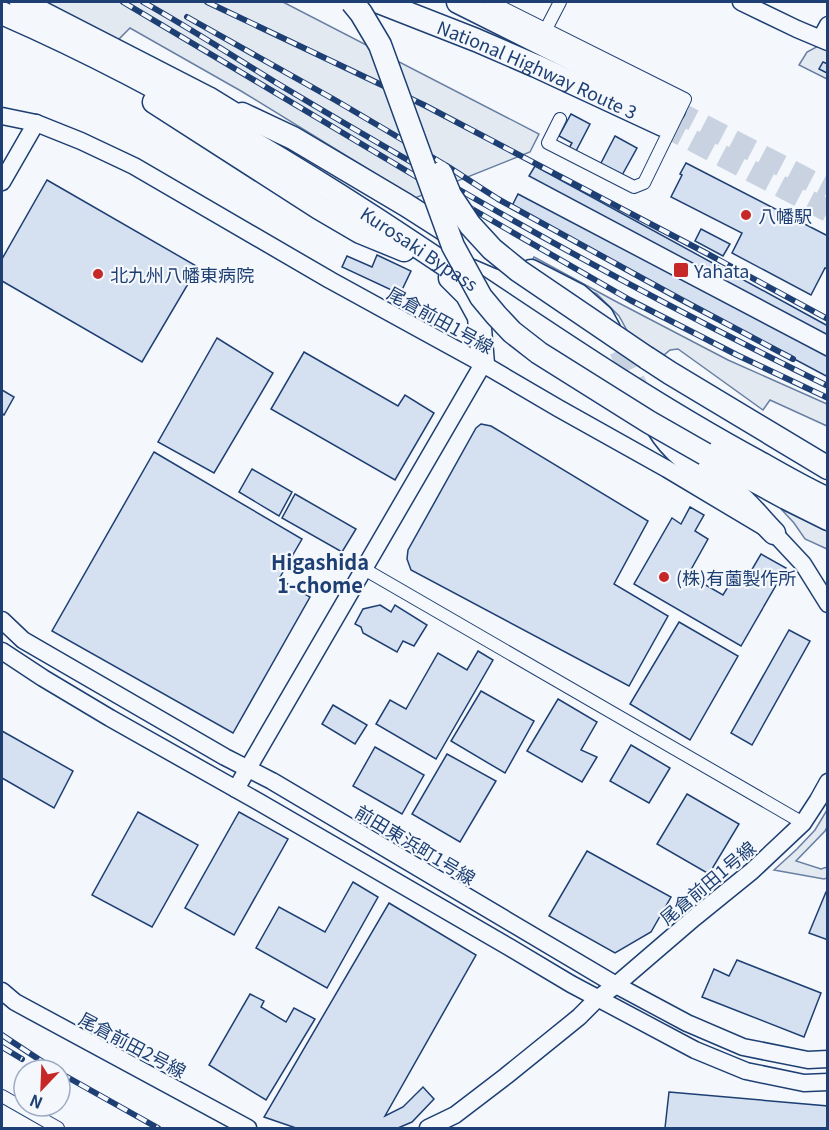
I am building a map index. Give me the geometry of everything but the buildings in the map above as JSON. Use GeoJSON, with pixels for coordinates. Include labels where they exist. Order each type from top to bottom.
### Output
{"type":"FeatureCollection","features":[{"type":"Feature","properties":{"kind":"highway"},"geometry":{"type":"LineString","coordinates":[[352,2],[380,45],[453,246],[481,297],[496,315],[512,332],[539,353],[649,422],[828,519]]}},
{"type":"Feature","properties":{"kind":"highway"},"geometry":{"type":"LineString","coordinates":[[366,2],[377,15],[398,56],[450,195],[470,225],[492,249],[519,271],[647,358],[706,396],[828,468]]}},
{"type":"Feature","properties":{"kind":"highway","name":"National Highway Route 3"},"geometry":{"type":"LineString","coordinates":[[379,2],[668,118],[458,2]]}},
{"type":"Feature","properties":{"kind":"highway"},"geometry":{"type":"LineString","coordinates":[[12,11],[319,208],[360,231],[422,259],[449,276],[467,295],[479,317],[483,364]]}},
{"type":"Feature","properties":{"kind":"highway","name":"Kurosaki Bypass"},"geometry":{"type":"LineString","coordinates":[[12,11],[208,98],[343,180],[655,385],[733,431],[828,482]]}},
{"type":"Feature","properties":{"kind":"highway","name":"Kurosaki Bypass"},"geometry":{"type":"LineString","coordinates":[[12,11],[250,141],[372,217],[649,399],[728,446],[828,499]]}},
{"type":"Feature","properties":{"kind":"highway"},"geometry":{"type":"LineString","coordinates":[[208,98],[293,138],[480,249],[548,278],[578,295],[602,316],[620,350]]}},
{"type":"Feature","properties":{"kind":"highway"},"geometry":{"type":"LineString","coordinates":[[652,419],[664,438],[686,460],[737,495],[774,533]]}},
{"type":"Feature","properties":{"kind":"street"},"geometry":{"type":"LineString","coordinates":[[491,2],[685,99],[644,183],[634,187],[548,143],[561,119]]}},
{"type":"Feature","properties":{"kind":"street"},"geometry":{"type":"LineString","coordinates":[[546,29],[560,2]]}},
{"type":"Feature","properties":{"kind":"street"},"geometry":{"type":"LineString","coordinates":[[741,2],[797,29],[825,35]]}},
{"type":"Feature","properties":{"kind":"street","name":"尾倉前田1号線"},"geometry":{"type":"LineString","coordinates":[[2,116],[36,123],[134,166],[330,280],[667,469],[774,533],[803,564],[828,604]]}},
{"type":"Feature","properties":{"kind":"street"},"geometry":{"type":"LineString","coordinates":[[2,182],[36,123]]}},
{"type":"Feature","properties":{"kind":"street"},"geometry":{"type":"LineString","coordinates":[[236,789],[483,364]]}},
{"type":"Feature","properties":{"kind":"street"},"geometry":{"type":"LineString","coordinates":[[364,569],[803,823]]}},
{"type":"Feature","properties":{"kind":"street","name":"前田東浜町1号線"},"geometry":{"type":"LineString","coordinates":[[2,620],[23,640],[272,781],[616,985],[687,1023],[743,1047],[808,1060],[828,1059]]}},
{"type":"Feature","properties":{"kind":"street"},"geometry":{"type":"LineString","coordinates":[[2,649],[23,640]]}},
{"type":"Feature","properties":{"kind":"street"},"geometry":{"type":"LineString","coordinates":[[2,649],[43,678],[597,999],[695,1050],[746,1071],[804,1083],[828,1082]]}},
{"type":"Feature","properties":{"kind":"street","name":"尾倉前田1号線"},"geometry":{"type":"LineString","coordinates":[[597,999],[752,871],[803,823],[828,782]]}},
{"type":"Feature","properties":{"kind":"street","name":"尾倉前田2号線"},"geometry":{"type":"LineString","coordinates":[[2,991],[15,1002],[248,1128]]}},
{"type":"Feature","properties":{"kind":"street"},"geometry":{"type":"LineString","coordinates":[[428,1128],[455,1115],[499,1082],[579,1017],[597,999]]}},
{"type":"Feature","properties":{"kind":"street"},"geometry":{"type":"LineString","coordinates":[[2,1096],[58,1128]]}},
{"type":"Feature","properties":{"kind":"shaded area"},"geometry":{"type":"Polygon","coordinates":[[[36,2],[283,2],[539,134],[530,152],[415,198],[241,91],[130,28],[117,41],[36,2]]]}},
{"type":"Feature","properties":{"kind":"shaded area"},"geometry":{"type":"Polygon","coordinates":[[[820,45],[827,49],[827,79],[799,65],[807,52],[820,45]]]}},
{"type":"Feature","properties":{"kind":"shaded area"},"geometry":{"type":"Polygon","coordinates":[[[534,257],[728,360],[827,404],[827,426],[770,400],[763,410],[678,349],[670,350],[664,355],[629,334],[619,316],[597,294],[531,263],[534,257]]]}},
{"type":"Feature","properties":{"kind":"shaded area"},"geometry":{"type":"Polygon","coordinates":[[[781,509],[827,531],[827,549],[805,539],[781,509]]]}},
{"type":"Feature","properties":{"kind":"shaded area"},"geometry":{"type":"Polygon","coordinates":[[[827,810],[825,831],[796,861],[821,869],[827,867],[827,878],[774,870],[815,830],[827,810]]]}},
{"type":"Feature","properties":{"kind":"tunnel"},"geometry":{"type":"LineString","coordinates":[[674,110],[828,190]]}},
{"type":"Feature","properties":{"kind":"tunnel"},"geometry":{"type":"LineString","coordinates":[[663,125],[828,211]]}},
{"type":"Feature","properties":{"kind":"tunnel"},"geometry":{"type":"LineString","coordinates":[[620,350],[643,400]]}},
{"type":"Feature","properties":{"kind":"railway"},"geometry":{"type":"LineString","coordinates":[[123,2],[427,183],[630,300],[737,355],[828,398]]}},
{"type":"Feature","properties":{"kind":"railway"},"geometry":{"type":"LineString","coordinates":[[143,2],[319,108],[544,238],[828,386]]}},
{"type":"Feature","properties":{"kind":"railway"},"geometry":{"type":"LineString","coordinates":[[207,2],[424,105],[828,319]]}},
{"type":"Feature","properties":{"kind":"railway"},"geometry":{"type":"LineString","coordinates":[[187,17],[335,100],[498,199],[793,359]]}},
{"type":"Feature","properties":{"kind":"railway"},"geometry":{"type":"LineString","coordinates":[[2,1035],[37,1058]]}},
{"type":"Feature","properties":{"kind":"railway"},"geometry":{"type":"LineString","coordinates":[[2,1047],[20,1058]]}},
{"type":"Feature","properties":{"kind":"railway"},"geometry":{"type":"LineString","coordinates":[[72,1080],[158,1128]]}},
{"type":"Feature","properties":{"kind":"place","name":"八幡駅"},"geometry":{"type":"Point","coordinates":[746,215]}},
{"type":"Feature","properties":{"kind":"place","name":"Yahata"},"geometry":{"type":"Point","coordinates":[681,270]}},
{"type":"Feature","properties":{"kind":"place","name":"北九州八幡東病院"},"geometry":{"type":"Point","coordinates":[98,274]}},
{"type":"Feature","properties":{"kind":"place","name":"(株)有薗製作所"},"geometry":{"type":"Point","coordinates":[664,577]}},
{"type":"Feature","properties":{"kind":"district","name":"Higashida 1-chome"},"geometry":{"type":"Point","coordinates":[320,572]}}]}
